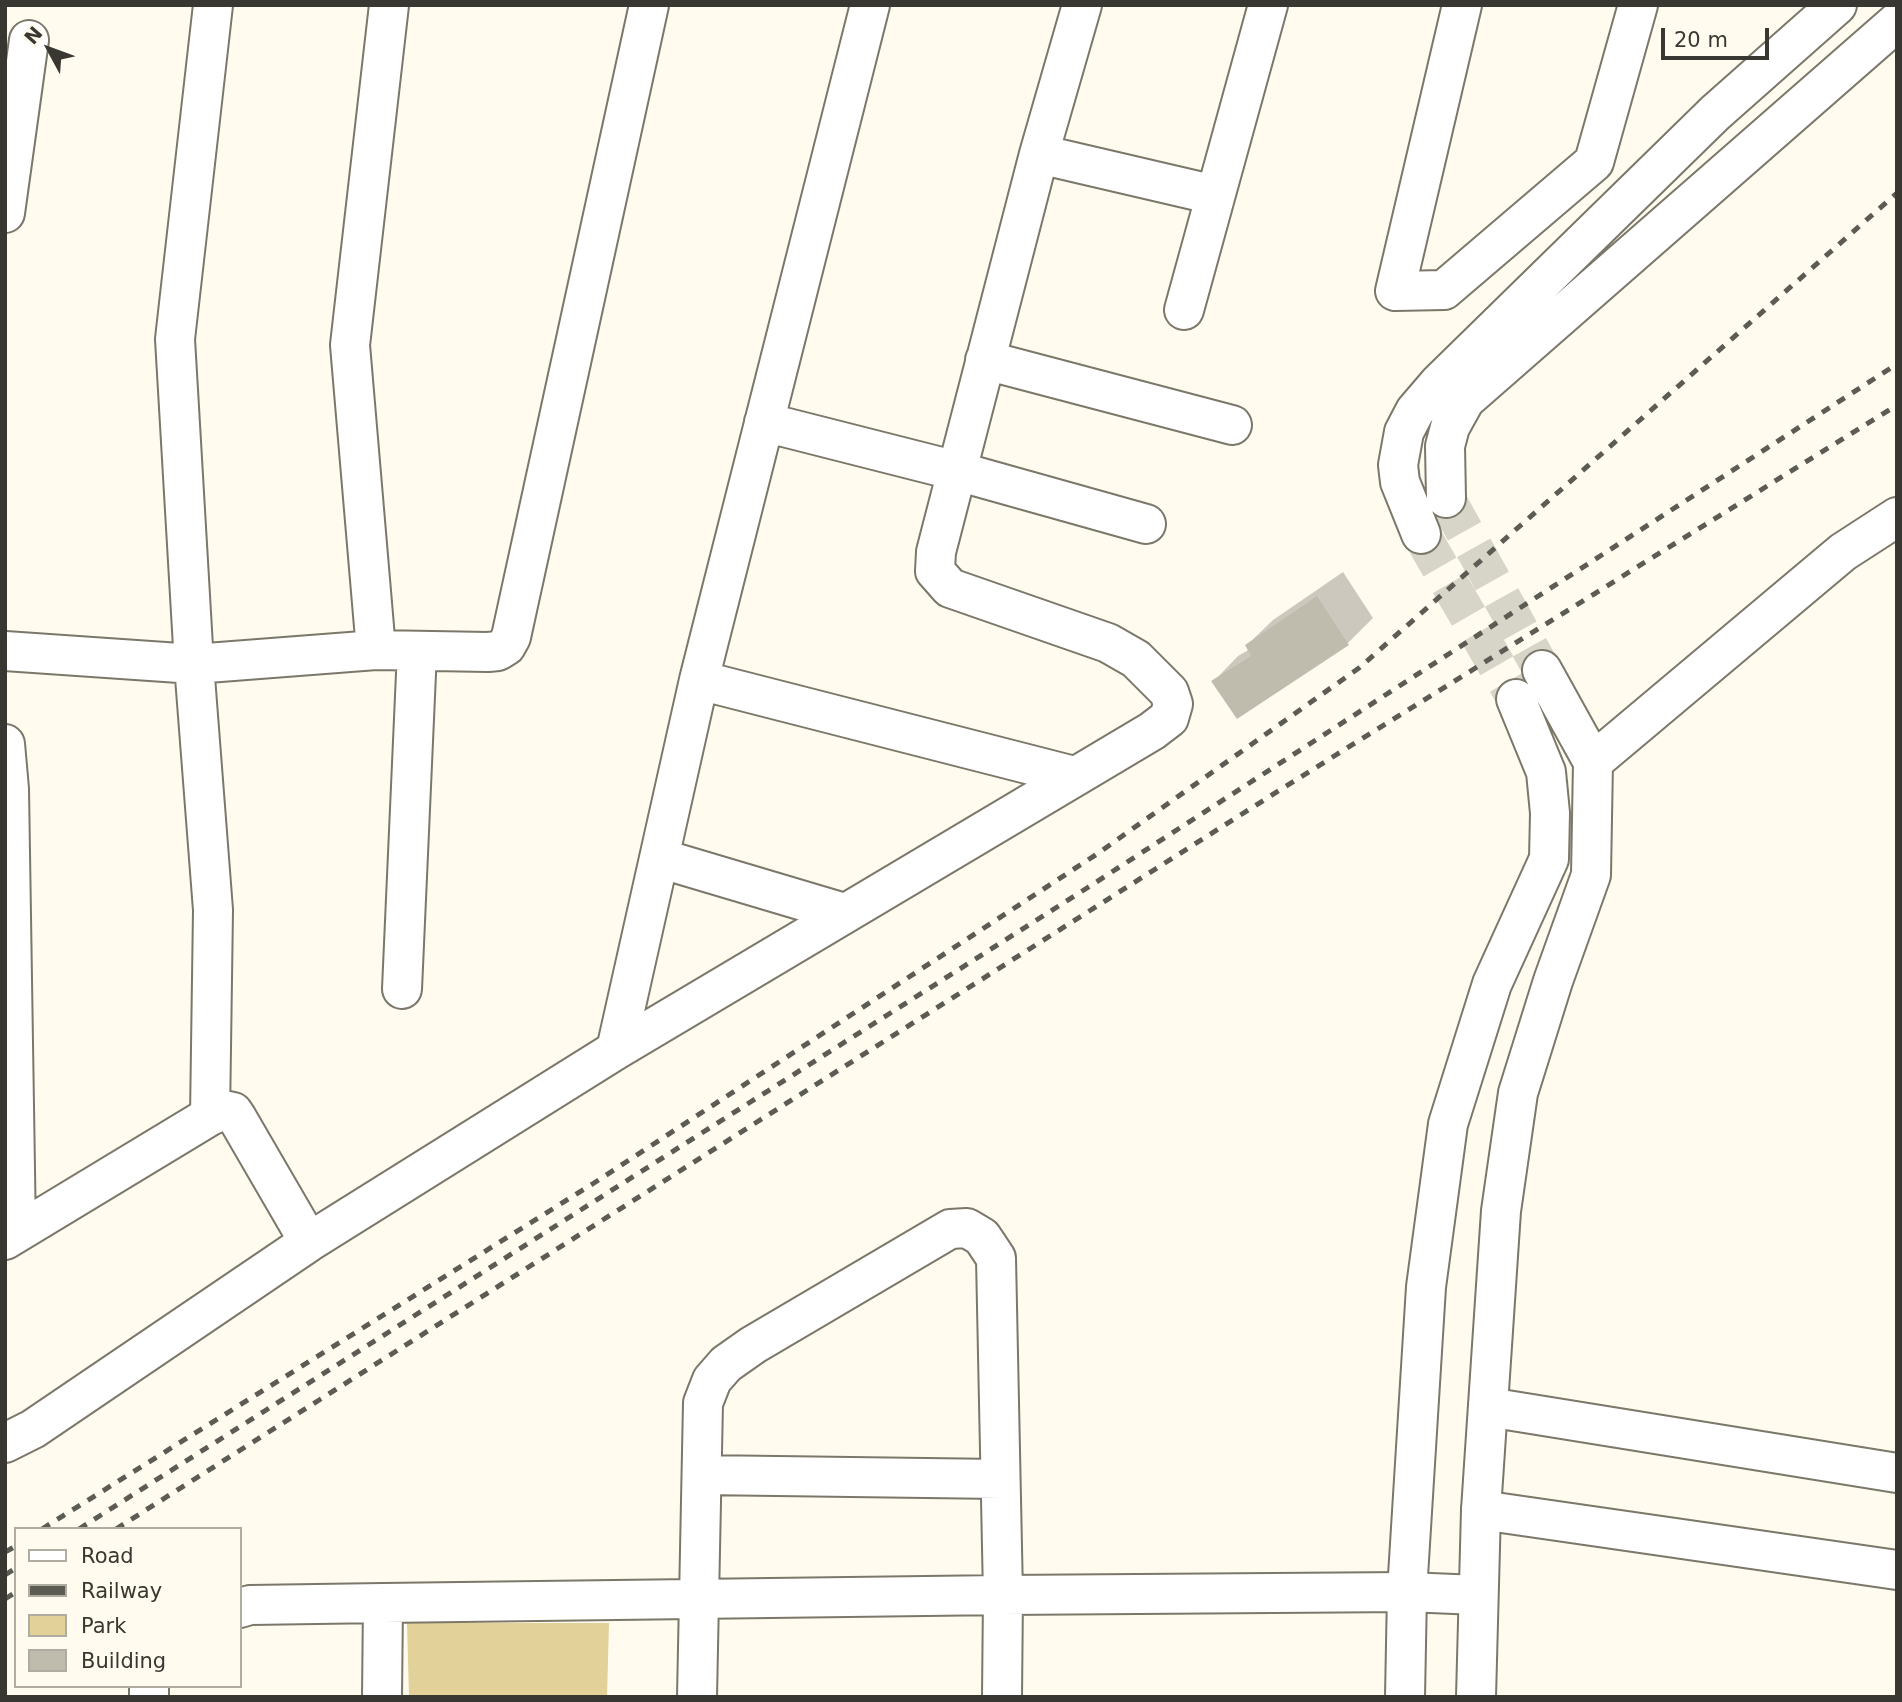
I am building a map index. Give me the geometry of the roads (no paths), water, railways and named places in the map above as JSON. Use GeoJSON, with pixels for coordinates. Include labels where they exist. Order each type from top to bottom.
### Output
{"type":"FeatureCollection","features":[{"type":"Feature","properties":{"kind":"street"},"geometry":{"type":"LineString","coordinates":[[210,1116],[213,909],[194,664],[175,339],[213,5]]}},
{"type":"Feature","properties":{"kind":"street"},"geometry":{"type":"LineString","coordinates":[[376,650],[350,345],[389,5]]}},
{"type":"Feature","properties":{"kind":"street"},"geometry":{"type":"LineString","coordinates":[[5,651],[194,664],[376,650],[488,652],[506,646],[511,637],[649,5]]}},
{"type":"Feature","properties":{"kind":"street"},"geometry":{"type":"LineString","coordinates":[[616,1050],[699,680],[870,5]]}},
{"type":"Feature","properties":{"kind":"street"},"geometry":{"type":"LineString","coordinates":[[5,1443],[33,1429],[309,1242],[616,1050],[1152,731],[1169,718],[1173,704],[1169,692],[1136,659],[1108,643],[950,588],[935,571],[936,552],[985,360],[1039,154],[1082,5]]}},
{"type":"Feature","properties":{"kind":"street"},"geometry":{"type":"LineString","coordinates":[[1185,310],[1268,5]]}},
{"type":"Feature","properties":{"kind":"street"},"geometry":{"type":"LineString","coordinates":[[1462,5],[1395,291],[1444,290],[1594,162],[1638,5]]}},
{"type":"Feature","properties":{"kind":"street"},"geometry":{"type":"LineString","coordinates":[[1422,534],[1400,482],[1398,466],[1404,432],[1415,411],[1439,383],[1715,113],[1837,5]]}},
{"type":"Feature","properties":{"kind":"street"},"geometry":{"type":"LineString","coordinates":[[1446,498],[1445,446],[1450,427],[1465,400],[1897,22]]}},
{"type":"Feature","properties":{"kind":"street"},"geometry":{"type":"LineString","coordinates":[[5,213],[29,40]]}},
{"type":"Feature","properties":{"kind":"street"},"geometry":{"type":"LineString","coordinates":[[1039,154],[1215,195]]}},
{"type":"Feature","properties":{"kind":"street"},"geometry":{"type":"LineString","coordinates":[[985,360],[1232,425]]}},
{"type":"Feature","properties":{"kind":"street"},"geometry":{"type":"LineString","coordinates":[[764,422],[957,471],[1146,524]]}},
{"type":"Feature","properties":{"kind":"street"},"geometry":{"type":"LineString","coordinates":[[1593,762],[1843,552],[1897,517]]}},
{"type":"Feature","properties":{"kind":"street"},"geometry":{"type":"LineString","coordinates":[[402,989],[417,651]]}},
{"type":"Feature","properties":{"kind":"street"},"geometry":{"type":"LineString","coordinates":[[1476,1697],[1481,1510],[1501,1211],[1518,1093],[1553,981],[1591,874],[1593,762],[1542,670]]}},
{"type":"Feature","properties":{"kind":"street"},"geometry":{"type":"LineString","coordinates":[[699,680],[1074,776]]}},
{"type":"Feature","properties":{"kind":"street"},"geometry":{"type":"LineString","coordinates":[[1405,1697],[1407,1592],[1426,1287],[1448,1124],[1492,984],[1549,859],[1550,813],[1546,772],[1516,699]]}},
{"type":"Feature","properties":{"kind":"street"},"geometry":{"type":"LineString","coordinates":[[5,744],[9,789],[11,1236]]}},
{"type":"Feature","properties":{"kind":"street"},"geometry":{"type":"LineString","coordinates":[[659,858],[844,913]]}},
{"type":"Feature","properties":{"kind":"street"},"geometry":{"type":"LineString","coordinates":[[11,1236],[224,1110],[233,1112],[309,1242]]}},
{"type":"Feature","properties":{"kind":"street"},"geometry":{"type":"LineString","coordinates":[[696,1697],[703,1403],[712,1380],[726,1364],[753,1345],[950,1229],[967,1228],[982,1237],[996,1258],[1003,1595],[1002,1697]]}},
{"type":"Feature","properties":{"kind":"street"},"geometry":{"type":"LineString","coordinates":[[1488,1407],[1897,1473]]}},
{"type":"Feature","properties":{"kind":"street"},"geometry":{"type":"LineString","coordinates":[[702,1475],[1000,1479]]}},
{"type":"Feature","properties":{"kind":"street"},"geometry":{"type":"LineString","coordinates":[[1481,1510],[1897,1570]]}},
{"type":"Feature","properties":{"kind":"street"},"geometry":{"type":"LineString","coordinates":[[242,1607],[250,1605],[1003,1595],[1407,1592],[1478,1595]]}},
{"type":"Feature","properties":{"kind":"street"},"geometry":{"type":"LineString","coordinates":[[382,1697],[383,1603]]}},
{"type":"Feature","properties":{"kind":"tunnel"},"geometry":{"type":"LineString","coordinates":[[1446,498],[1542,670]]}},
{"type":"Feature","properties":{"kind":"tunnel"},"geometry":{"type":"LineString","coordinates":[[1421,534],[1516,699]]}},
{"type":"Feature","properties":{"kind":"railway"},"geometry":{"type":"LineString","coordinates":[[45,1527],[594,1183],[1097,854],[1359,668],[1897,193]]}},
{"type":"Feature","properties":{"kind":"railway"},"geometry":{"type":"LineString","coordinates":[[82,1527],[1087,888],[1897,364]]}},
{"type":"Feature","properties":{"kind":"railway"},"geometry":{"type":"LineString","coordinates":[[119,1527],[1283,788],[1897,405]]}},
{"type":"Feature","properties":{"kind":"railway"},"geometry":{"type":"LineString","coordinates":[[5,1552],[14,1547]]}},
{"type":"Feature","properties":{"kind":"railway"},"geometry":{"type":"LineString","coordinates":[[5,1575],[14,1569]]}},
{"type":"Feature","properties":{"kind":"railway"},"geometry":{"type":"LineString","coordinates":[[5,1599],[14,1593]]}}]}
